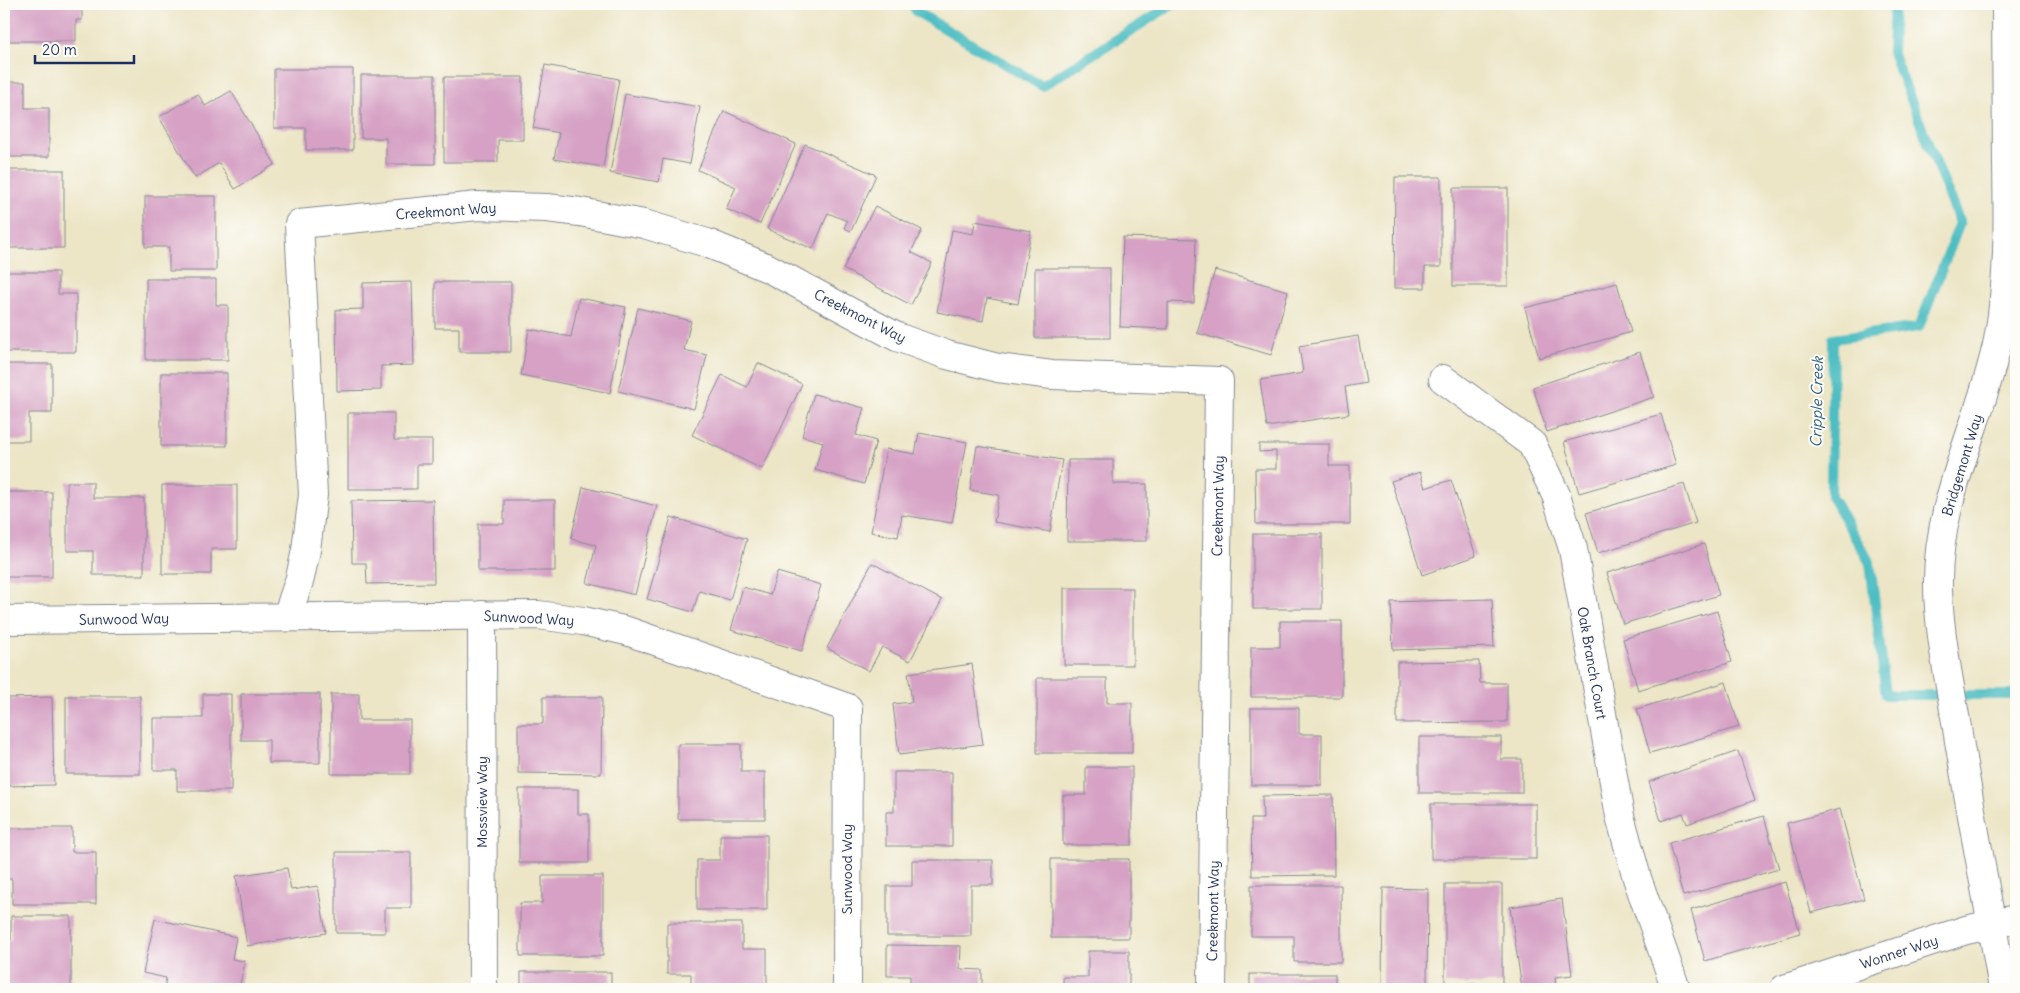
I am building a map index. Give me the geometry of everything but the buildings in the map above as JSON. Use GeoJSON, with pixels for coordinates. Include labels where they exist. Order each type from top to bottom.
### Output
{"type":"FeatureCollection","features":[{"type":"Feature","properties":{"kind":"street","name":"Bridgemont Way"},"geometry":{"type":"LineString","coordinates":[[2003,989],[2004,922],[1960,750],[1945,658],[1938,587],[1943,528],[1954,485],[1998,340],[2005,277],[2011,102],[2006,4]]}},
{"type":"Feature","properties":{"kind":"street","name":"Creekmont Way"},"geometry":{"type":"LineString","coordinates":[[287,617],[300,578],[306,550],[313,495],[300,224],[478,206],[547,208],[580,212],[644,224],[707,243],[768,268],[896,337],[947,355],[998,368],[1052,375],[1219,381],[1212,989]]}},
{"type":"Feature","properties":{"kind":"street","name":"Oak Branch Court"},"geometry":{"type":"LineString","coordinates":[[1444,379],[1532,444],[1556,495],[1573,549],[1620,816],[1637,878],[1676,989]]}},
{"type":"Feature","properties":{"kind":"street","name":"Mossview Way"},"geometry":{"type":"LineString","coordinates":[[482,615],[483,989]]}},
{"type":"Feature","properties":{"kind":"street","name":"Sunwood Way"},"geometry":{"type":"LineString","coordinates":[[4,620],[538,616],[583,621],[628,632],[848,708],[847,989]]}},
{"type":"Feature","properties":{"kind":"street","name":"Wonner Way"},"geometry":{"type":"LineString","coordinates":[[1784,989],[1966,930],[2004,922]]}},
{"type":"Feature","properties":{"kind":"waterway","name":"Cripple Creek"},"geometry":{"type":"LineString","coordinates":[[912,4],[917,12],[1042,86],[1173,4]]}},
{"type":"Feature","properties":{"kind":"waterway","name":"Cripple Creek"},"geometry":{"type":"LineString","coordinates":[[1894,4],[1892,52],[1960,223],[1919,327],[1833,339],[1831,496],[1870,563],[1886,695],[2016,695]]}}]}
